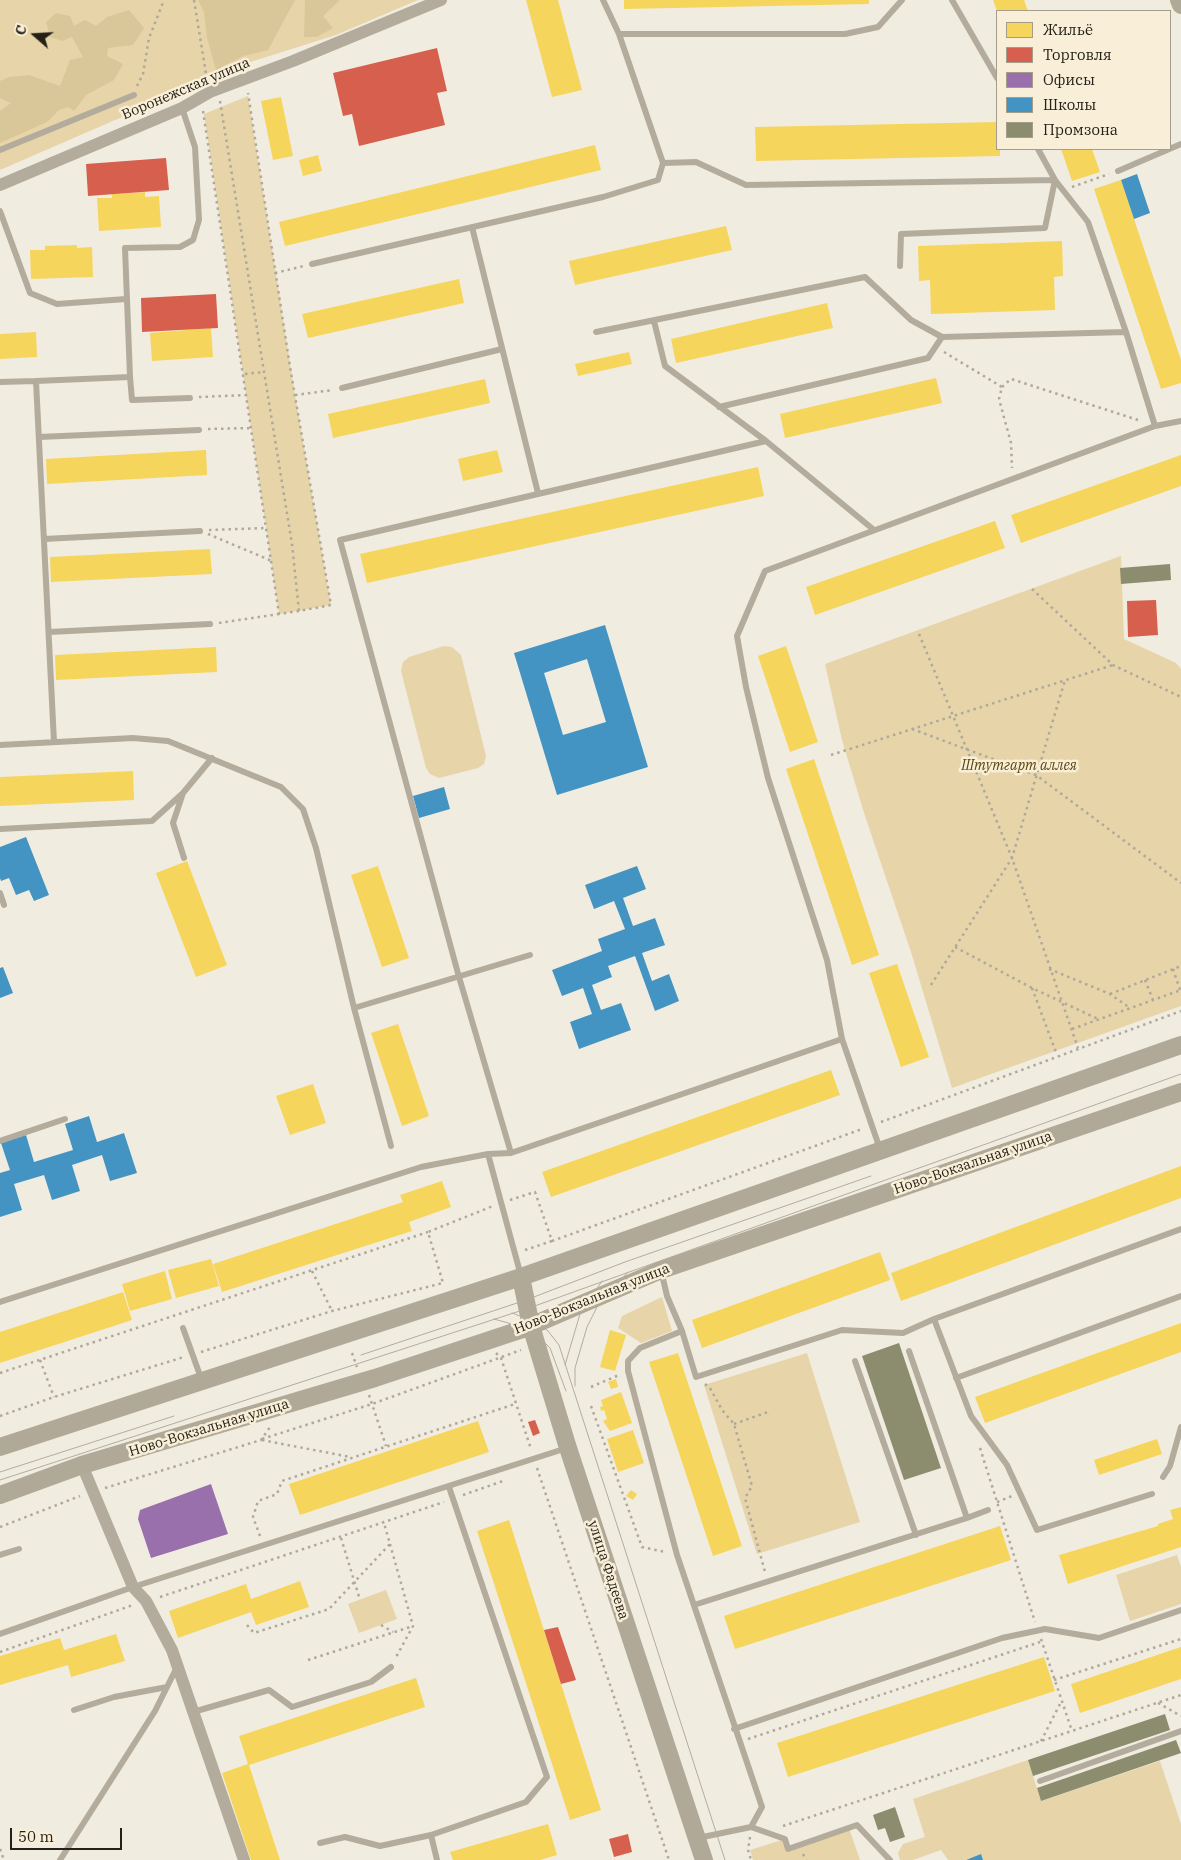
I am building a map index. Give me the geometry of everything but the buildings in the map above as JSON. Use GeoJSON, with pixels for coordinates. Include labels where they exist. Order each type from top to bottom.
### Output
{"type":"FeatureCollection","features":[{"type":"Feature","properties":{"kind":"main road"},"geometry":{"type":"LineString","coordinates":[[1179,0],[1181,5]]}},
{"type":"Feature","properties":{"kind":"main road"},"geometry":{"type":"LineString","coordinates":[[0,1447],[521,1278],[1181,1045]]}},
{"type":"Feature","properties":{"kind":"main road","name":"Ново-Вокзальная улица"},"geometry":{"type":"LineString","coordinates":[[0,1495],[82,1465],[375,1378],[531,1326],[661,1270],[1181,1092]]}},
{"type":"Feature","properties":{"kind":"main road","name":"улица Фадеева"},"geometry":{"type":"LineString","coordinates":[[521,1278],[531,1326],[568,1448],[704,1860]]}},
{"type":"Feature","properties":{"kind":"street","name":"Воронежская улица"},"geometry":{"type":"LineString","coordinates":[[0,185],[182,108],[209,93],[441,0]]}},
{"type":"Feature","properties":{"kind":"street"},"geometry":{"type":"LineString","coordinates":[[82,1465],[133,1587],[146,1601],[172,1650],[244,1860]]}},
{"type":"Feature","properties":{"kind":"lane"},"geometry":{"type":"LineString","coordinates":[[312,264],[603,197],[658,180],[663,163],[619,34],[604,0]]}},
{"type":"Feature","properties":{"kind":"lane"},"geometry":{"type":"LineString","coordinates":[[619,34],[845,34],[878,26],[902,0]]}},
{"type":"Feature","properties":{"kind":"lane"},"geometry":{"type":"LineString","coordinates":[[952,0],[996,76]]}},
{"type":"Feature","properties":{"kind":"lane"},"geometry":{"type":"LineString","coordinates":[[0,150],[134,95]]}},
{"type":"Feature","properties":{"kind":"lane"},"geometry":{"type":"LineString","coordinates":[[182,108],[195,147],[199,220],[193,240],[180,247],[125,248],[126,299],[132,400],[190,398]]}},
{"type":"Feature","properties":{"kind":"lane"},"geometry":{"type":"LineString","coordinates":[[1039,150],[1056,180],[1088,222],[1126,332],[1155,426]]}},
{"type":"Feature","properties":{"kind":"lane"},"geometry":{"type":"LineString","coordinates":[[1118,171],[1167,150]]}},
{"type":"Feature","properties":{"kind":"lane"},"geometry":{"type":"LineString","coordinates":[[663,163],[696,162],[746,185],[1056,180]]}},
{"type":"Feature","properties":{"kind":"lane"},"geometry":{"type":"LineString","coordinates":[[900,266],[901,234],[1045,228],[1056,180]]}},
{"type":"Feature","properties":{"kind":"lane"},"geometry":{"type":"LineString","coordinates":[[0,211],[30,293],[57,304],[126,299]]}},
{"type":"Feature","properties":{"kind":"lane"},"geometry":{"type":"LineString","coordinates":[[472,227],[538,493]]}},
{"type":"Feature","properties":{"kind":"lane"},"geometry":{"type":"LineString","coordinates":[[596,332],[865,277],[911,320],[942,337],[1126,332]]}},
{"type":"Feature","properties":{"kind":"lane"},"geometry":{"type":"LineString","coordinates":[[654,321],[665,366],[766,441],[874,530]]}},
{"type":"Feature","properties":{"kind":"lane"},"geometry":{"type":"LineString","coordinates":[[719,407],[928,358],[942,337]]}},
{"type":"Feature","properties":{"kind":"lane"},"geometry":{"type":"LineString","coordinates":[[342,388],[502,350]]}},
{"type":"Feature","properties":{"kind":"lane"},"geometry":{"type":"LineString","coordinates":[[0,382],[130,377]]}},
{"type":"Feature","properties":{"kind":"lane"},"geometry":{"type":"LineString","coordinates":[[36,381],[54,742]]}},
{"type":"Feature","properties":{"kind":"lane"},"geometry":{"type":"LineString","coordinates":[[880,1150],[842,1039],[827,960],[768,778],[746,687],[737,636],[765,571],[1155,426],[1181,421]]}},
{"type":"Feature","properties":{"kind":"lane"},"geometry":{"type":"LineString","coordinates":[[39,437],[199,430]]}},
{"type":"Feature","properties":{"kind":"lane"},"geometry":{"type":"LineString","coordinates":[[511,1153],[459,977],[340,540],[766,441]]}},
{"type":"Feature","properties":{"kind":"lane"},"geometry":{"type":"LineString","coordinates":[[44,539],[200,531]]}},
{"type":"Feature","properties":{"kind":"lane"},"geometry":{"type":"LineString","coordinates":[[49,632],[210,624]]}},
{"type":"Feature","properties":{"kind":"lane"},"geometry":{"type":"LineString","coordinates":[[0,745],[133,738],[168,741],[281,787],[303,809],[316,848],[354,1008],[391,1146]]}},
{"type":"Feature","properties":{"kind":"lane"},"geometry":{"type":"LineString","coordinates":[[0,829],[152,821],[183,793],[212,758]]}},
{"type":"Feature","properties":{"kind":"lane"},"geometry":{"type":"LineString","coordinates":[[183,793],[173,823],[184,858]]}},
{"type":"Feature","properties":{"kind":"lane"},"geometry":{"type":"LineString","coordinates":[[0,893],[4,905]]}},
{"type":"Feature","properties":{"kind":"lane"},"geometry":{"type":"LineString","coordinates":[[354,1008],[530,955]]}},
{"type":"Feature","properties":{"kind":"lane"},"geometry":{"type":"LineString","coordinates":[[0,1302],[421,1166],[488,1154],[511,1153],[842,1039]]}},
{"type":"Feature","properties":{"kind":"lane"},"geometry":{"type":"LineString","coordinates":[[0,1142],[65,1119]]}},
{"type":"Feature","properties":{"kind":"lane"},"geometry":{"type":"LineString","coordinates":[[488,1154],[521,1278]]}},
{"type":"Feature","properties":{"kind":"lane"},"geometry":{"type":"LineString","coordinates":[[661,1270],[667,1296],[682,1331],[696,1377],[842,1330],[903,1333],[934,1319],[1181,1229]]}},
{"type":"Feature","properties":{"kind":"lane"},"geometry":{"type":"LineString","coordinates":[[956,1378],[1181,1296]]}},
{"type":"Feature","properties":{"kind":"lane"},"geometry":{"type":"LineString","coordinates":[[934,1319],[971,1416],[1007,1465],[1037,1530],[1152,1494]]}},
{"type":"Feature","properties":{"kind":"lane"},"geometry":{"type":"LineString","coordinates":[[183,1328],[202,1382]]}},
{"type":"Feature","properties":{"kind":"lane"},"geometry":{"type":"LineString","coordinates":[[682,1331],[634,1352],[628,1361],[628,1371],[677,1555],[734,1729],[762,1807],[751,1827]]}},
{"type":"Feature","properties":{"kind":"lane"},"geometry":{"type":"LineString","coordinates":[[909,1350],[967,1518]]}},
{"type":"Feature","properties":{"kind":"lane"},"geometry":{"type":"LineString","coordinates":[[855,1361],[916,1535]]}},
{"type":"Feature","properties":{"kind":"lane"},"geometry":{"type":"LineString","coordinates":[[1163,1477],[1170,1466],[1181,1427]]}},
{"type":"Feature","properties":{"kind":"lane"},"geometry":{"type":"LineString","coordinates":[[0,1634],[133,1587],[568,1448]]}},
{"type":"Feature","properties":{"kind":"lane"},"geometry":{"type":"LineString","coordinates":[[320,1843],[345,1837],[380,1846],[431,1835],[526,1802],[547,1777],[449,1487]]}},
{"type":"Feature","properties":{"kind":"lane"},"geometry":{"type":"LineString","coordinates":[[694,1604],[916,1535],[988,1510]]}},
{"type":"Feature","properties":{"kind":"lane"},"geometry":{"type":"LineString","coordinates":[[0,1555],[19,1549]]}},
{"type":"Feature","properties":{"kind":"lane"},"geometry":{"type":"LineString","coordinates":[[734,1729],[1002,1638],[1044,1629],[1099,1638],[1181,1610]]}},
{"type":"Feature","properties":{"kind":"lane"},"geometry":{"type":"LineString","coordinates":[[60,1860],[155,1711],[178,1666]]}},
{"type":"Feature","properties":{"kind":"lane"},"geometry":{"type":"LineString","coordinates":[[193,1712],[269,1690],[292,1706],[371,1682],[391,1667]]}},
{"type":"Feature","properties":{"kind":"lane"},"geometry":{"type":"LineString","coordinates":[[74,1710],[114,1698],[167,1687]]}},
{"type":"Feature","properties":{"kind":"lane"},"geometry":{"type":"LineString","coordinates":[[1040,1781],[1181,1731]]}},
{"type":"Feature","properties":{"kind":"lane"},"geometry":{"type":"LineString","coordinates":[[697,1839],[751,1827],[785,1839],[788,1849],[857,1825],[890,1860]]}},
{"type":"Feature","properties":{"kind":"lane"},"geometry":{"type":"LineString","coordinates":[[431,1835],[437,1860]]}},
{"type":"Feature","properties":{"kind":"path"},"geometry":{"type":"LineString","coordinates":[[134,95],[142,74],[148,38],[164,0]]}},
{"type":"Feature","properties":{"kind":"path"},"geometry":{"type":"LineString","coordinates":[[194,0],[209,93],[252,428],[279,614]]}},
{"type":"Feature","properties":{"kind":"path"},"geometry":{"type":"LineString","coordinates":[[210,624],[331,605],[244,79]]}},
{"type":"Feature","properties":{"kind":"path"},"geometry":{"type":"LineString","coordinates":[[209,93],[264,372],[292,544],[300,611]]}},
{"type":"Feature","properties":{"kind":"path"},"geometry":{"type":"LineString","coordinates":[[1064,190],[1118,171]]}},
{"type":"Feature","properties":{"kind":"path"},"geometry":{"type":"LineString","coordinates":[[275,273],[312,264]]}},
{"type":"Feature","properties":{"kind":"path"},"geometry":{"type":"LineString","coordinates":[[936,346],[1002,387]]}},
{"type":"Feature","properties":{"kind":"path"},"geometry":{"type":"LineString","coordinates":[[245,374],[264,372]]}},
{"type":"Feature","properties":{"kind":"path"},"geometry":{"type":"LineString","coordinates":[[1012,479],[1011,443],[999,399],[1002,387],[1011,379],[1155,426]]}},
{"type":"Feature","properties":{"kind":"path"},"geometry":{"type":"LineString","coordinates":[[295,395],[342,388]]}},
{"type":"Feature","properties":{"kind":"path"},"geometry":{"type":"LineString","coordinates":[[190,398],[248,395]]}},
{"type":"Feature","properties":{"kind":"path"},"geometry":{"type":"LineString","coordinates":[[199,430],[252,428]]}},
{"type":"Feature","properties":{"kind":"path"},"geometry":{"type":"LineString","coordinates":[[200,531],[267,528]]}},
{"type":"Feature","properties":{"kind":"path"},"geometry":{"type":"LineString","coordinates":[[200,531],[272,561]]}},
{"type":"Feature","properties":{"kind":"path"},"geometry":{"type":"LineString","coordinates":[[1032,589],[1113,665],[1181,696]]}},
{"type":"Feature","properties":{"kind":"path"},"geometry":{"type":"LineString","coordinates":[[919,634],[1012,858],[1078,1048]]}},
{"type":"Feature","properties":{"kind":"path"},"geometry":{"type":"LineString","coordinates":[[830,755],[1113,665]]}},
{"type":"Feature","properties":{"kind":"path"},"geometry":{"type":"LineString","coordinates":[[931,985],[1012,858],[1065,680]]}},
{"type":"Feature","properties":{"kind":"path"},"geometry":{"type":"LineString","coordinates":[[912,729],[1036,776],[1181,883]]}},
{"type":"Feature","properties":{"kind":"path"},"geometry":{"type":"LineString","coordinates":[[955,947],[1032,988],[1098,1019]]}},
{"type":"Feature","properties":{"kind":"path"},"geometry":{"type":"LineString","coordinates":[[1110,994],[1181,966]]}},
{"type":"Feature","properties":{"kind":"path"},"geometry":{"type":"LineString","coordinates":[[1049,969],[1110,994],[1130,1008]]}},
{"type":"Feature","properties":{"kind":"path"},"geometry":{"type":"LineString","coordinates":[[1072,1029],[1181,990],[1173,969]]}},
{"type":"Feature","properties":{"kind":"path"},"geometry":{"type":"LineString","coordinates":[[1145,980],[1153,1000]]}},
{"type":"Feature","properties":{"kind":"path"},"geometry":{"type":"LineString","coordinates":[[1032,988],[1057,1056]]}},
{"type":"Feature","properties":{"kind":"path"},"geometry":{"type":"LineString","coordinates":[[0,1373],[428,1232],[535,1192],[552,1241],[1181,1011]]}},
{"type":"Feature","properties":{"kind":"path"},"geometry":{"type":"LineString","coordinates":[[0,1416],[54,1397],[332,1311],[443,1283],[428,1232]]}},
{"type":"Feature","properties":{"kind":"path"},"geometry":{"type":"LineString","coordinates":[[312,1271],[332,1311]]}},
{"type":"Feature","properties":{"kind":"path"},"geometry":{"type":"LineString","coordinates":[[493,1349],[501,1358],[670,1860]]}},
{"type":"Feature","properties":{"kind":"path"},"geometry":{"type":"LineString","coordinates":[[0,1527],[92,1492],[372,1404],[521,1350]]}},
{"type":"Feature","properties":{"kind":"path"},"geometry":{"type":"LineString","coordinates":[[352,1353],[357,1368]]}},
{"type":"Feature","properties":{"kind":"path"},"geometry":{"type":"LineString","coordinates":[[40,1360],[54,1397]]}},
{"type":"Feature","properties":{"kind":"path"},"geometry":{"type":"LineString","coordinates":[[591,1387],[628,1371]]}},
{"type":"Feature","properties":{"kind":"path"},"geometry":{"type":"LineString","coordinates":[[696,1377],[710,1388],[722,1410],[734,1424],[752,1486],[745,1498],[767,1580]]}},
{"type":"Feature","properties":{"kind":"path"},"geometry":{"type":"LineString","coordinates":[[367,1391],[386,1446]]}},
{"type":"Feature","properties":{"kind":"path"},"geometry":{"type":"LineString","coordinates":[[263,1545],[253,1517],[258,1501],[276,1494],[282,1481],[515,1404]]}},
{"type":"Feature","properties":{"kind":"path"},"geometry":{"type":"LineString","coordinates":[[592,1406],[642,1547],[670,1554]]}},
{"type":"Feature","properties":{"kind":"path"},"geometry":{"type":"LineString","coordinates":[[734,1424],[768,1412],[769,1416]]}},
{"type":"Feature","properties":{"kind":"path"},"geometry":{"type":"LineString","coordinates":[[261,1440],[275,1419]]}},
{"type":"Feature","properties":{"kind":"path"},"geometry":{"type":"LineString","coordinates":[[261,1440],[352,1457]]}},
{"type":"Feature","properties":{"kind":"path"},"geometry":{"type":"LineString","coordinates":[[978,1442],[1072,1731]]}},
{"type":"Feature","properties":{"kind":"path"},"geometry":{"type":"LineString","coordinates":[[528,1472],[538,1469]]}},
{"type":"Feature","properties":{"kind":"path"},"geometry":{"type":"LineString","coordinates":[[0,1652],[146,1601],[384,1524],[510,1479]]}},
{"type":"Feature","properties":{"kind":"path"},"geometry":{"type":"LineString","coordinates":[[997,1502],[1020,1493]]}},
{"type":"Feature","properties":{"kind":"path"},"geometry":{"type":"LineString","coordinates":[[384,1524],[413,1626],[391,1667]]}},
{"type":"Feature","properties":{"kind":"path"},"geometry":{"type":"LineString","coordinates":[[341,1538],[360,1600]]}},
{"type":"Feature","properties":{"kind":"path"},"geometry":{"type":"LineString","coordinates":[[247,1625],[254,1633],[328,1609],[390,1544]]}},
{"type":"Feature","properties":{"kind":"path"},"geometry":{"type":"LineString","coordinates":[[381,1625],[393,1632]]}},
{"type":"Feature","properties":{"kind":"path"},"geometry":{"type":"LineString","coordinates":[[308,1660],[413,1626]]}},
{"type":"Feature","properties":{"kind":"path"},"geometry":{"type":"LineString","coordinates":[[1054,1680],[1181,1639]]}},
{"type":"Feature","properties":{"kind":"path"},"geometry":{"type":"LineString","coordinates":[[739,1742],[1042,1642]]}},
{"type":"Feature","properties":{"kind":"path"},"geometry":{"type":"LineString","coordinates":[[751,1860],[748,1850],[751,1827],[784,1826],[1181,1695]]}},
{"type":"Feature","properties":{"kind":"path"},"geometry":{"type":"LineString","coordinates":[[1041,1741],[1062,1702]]}},
{"type":"Feature","properties":{"kind":"path"},"geometry":{"type":"LineString","coordinates":[[1158,1703],[1181,1716]]}},
{"type":"Feature","properties":{"kind":"path"},"geometry":{"type":"LineString","coordinates":[[0,1849],[4,1860]]}},
{"type":"Feature","properties":{"kind":"green space"},"geometry":{"type":"Polygon","coordinates":[[[0,0],[418,0],[336,35],[244,64],[0,170],[0,0]]]}},
{"type":"Feature","properties":{"kind":"green space"},"geometry":{"type":"Polygon","coordinates":[[[248,96],[295,395],[331,605],[279,614],[204,114],[248,96]]]}},
{"type":"Feature","properties":{"kind":"green space","name":"Штутгарт аллея"},"geometry":{"type":"Polygon","coordinates":[[[1121,556],[1124,639],[1176,663],[1181,669],[1181,1006],[952,1088],[911,952],[865,816],[842,740],[825,664],[1121,556]]]}},
{"type":"Feature","properties":{"kind":"green space"},"geometry":{"type":"Polygon","coordinates":[[[444,646],[452,647],[461,655],[486,756],[484,764],[478,768],[439,778],[430,774],[426,768],[401,671],[403,662],[409,657],[444,646]]]}},
{"type":"Feature","properties":{"kind":"green space"},"geometry":{"type":"Polygon","coordinates":[[[662,1297],[672,1331],[641,1343],[618,1328],[622,1316],[662,1297]]]}},
{"type":"Feature","properties":{"kind":"green space"},"geometry":{"type":"Polygon","coordinates":[[[807,1353],[860,1522],[757,1554],[704,1385],[807,1353]]]}},
{"type":"Feature","properties":{"kind":"green space"},"geometry":{"type":"Polygon","coordinates":[[[1177,1555],[1181,1567],[1181,1604],[1130,1621],[1116,1575],[1177,1555]]]}},
{"type":"Feature","properties":{"kind":"green space"},"geometry":{"type":"Polygon","coordinates":[[[386,1590],[397,1619],[359,1633],[348,1604],[386,1590]]]}},
{"type":"Feature","properties":{"kind":"green space"},"geometry":{"type":"Polygon","coordinates":[[[1028,1760],[1041,1801],[1160,1761],[1181,1824],[1181,1860],[983,1860],[981,1855],[965,1860],[948,1860],[941,1850],[913,1860],[900,1860],[898,1853],[903,1844],[925,1837],[913,1799],[1028,1760]]]}},
{"type":"Feature","properties":{"kind":"green space"},"geometry":{"type":"Polygon","coordinates":[[[849,1828],[860,1860],[753,1860],[750,1850],[785,1839],[788,1849],[849,1828]]]}},
{"type":"Feature","properties":{"kind":"shaded area"},"geometry":{"type":"Polygon","coordinates":[[[198,0],[295,0],[268,50],[243,56],[216,70],[207,38],[204,12],[198,0]]]}},
{"type":"Feature","properties":{"kind":"shaded area"},"geometry":{"type":"Polygon","coordinates":[[[305,0],[340,0],[323,16],[333,28],[317,37],[304,37],[305,0]]]}},
{"type":"Feature","properties":{"kind":"shaded area"},"geometry":{"type":"Polygon","coordinates":[[[129,10],[144,28],[133,45],[108,48],[107,56],[123,64],[114,80],[86,95],[74,111],[68,107],[59,110],[47,122],[0,143],[0,111],[11,103],[0,98],[0,81],[9,77],[29,75],[60,86],[70,60],[83,57],[72,37],[62,41],[50,37],[46,22],[56,13],[70,16],[74,26],[85,20],[96,26],[107,17],[129,10]]]}},
{"type":"Feature","properties":{"kind":"tram line"},"geometry":{"type":"LineString","coordinates":[[0,1480],[529,1308],[1181,1074]]}},
{"type":"Feature","properties":{"kind":"tram line"},"geometry":{"type":"LineString","coordinates":[[361,1355],[526,1300],[625,1262],[871,1176]]}},
{"type":"Feature","properties":{"kind":"tram line"},"geometry":{"type":"LineString","coordinates":[[575,1386],[575,1368],[587,1327],[597,1307],[628,1272]]}},
{"type":"Feature","properties":{"kind":"tram line"},"geometry":{"type":"LineString","coordinates":[[565,1365],[580,1314],[602,1281]]}},
{"type":"Feature","properties":{"kind":"tram line"},"geometry":{"type":"LineString","coordinates":[[512,1313],[538,1323],[548,1331],[559,1345],[725,1860]]}},
{"type":"Feature","properties":{"kind":"tram line"},"geometry":{"type":"LineString","coordinates":[[494,1319],[526,1328],[540,1338],[550,1348],[566,1391]]}},
{"type":"Feature","properties":{"kind":"tram line"},"geometry":{"type":"LineString","coordinates":[[0,1472],[174,1416]]}}]}
